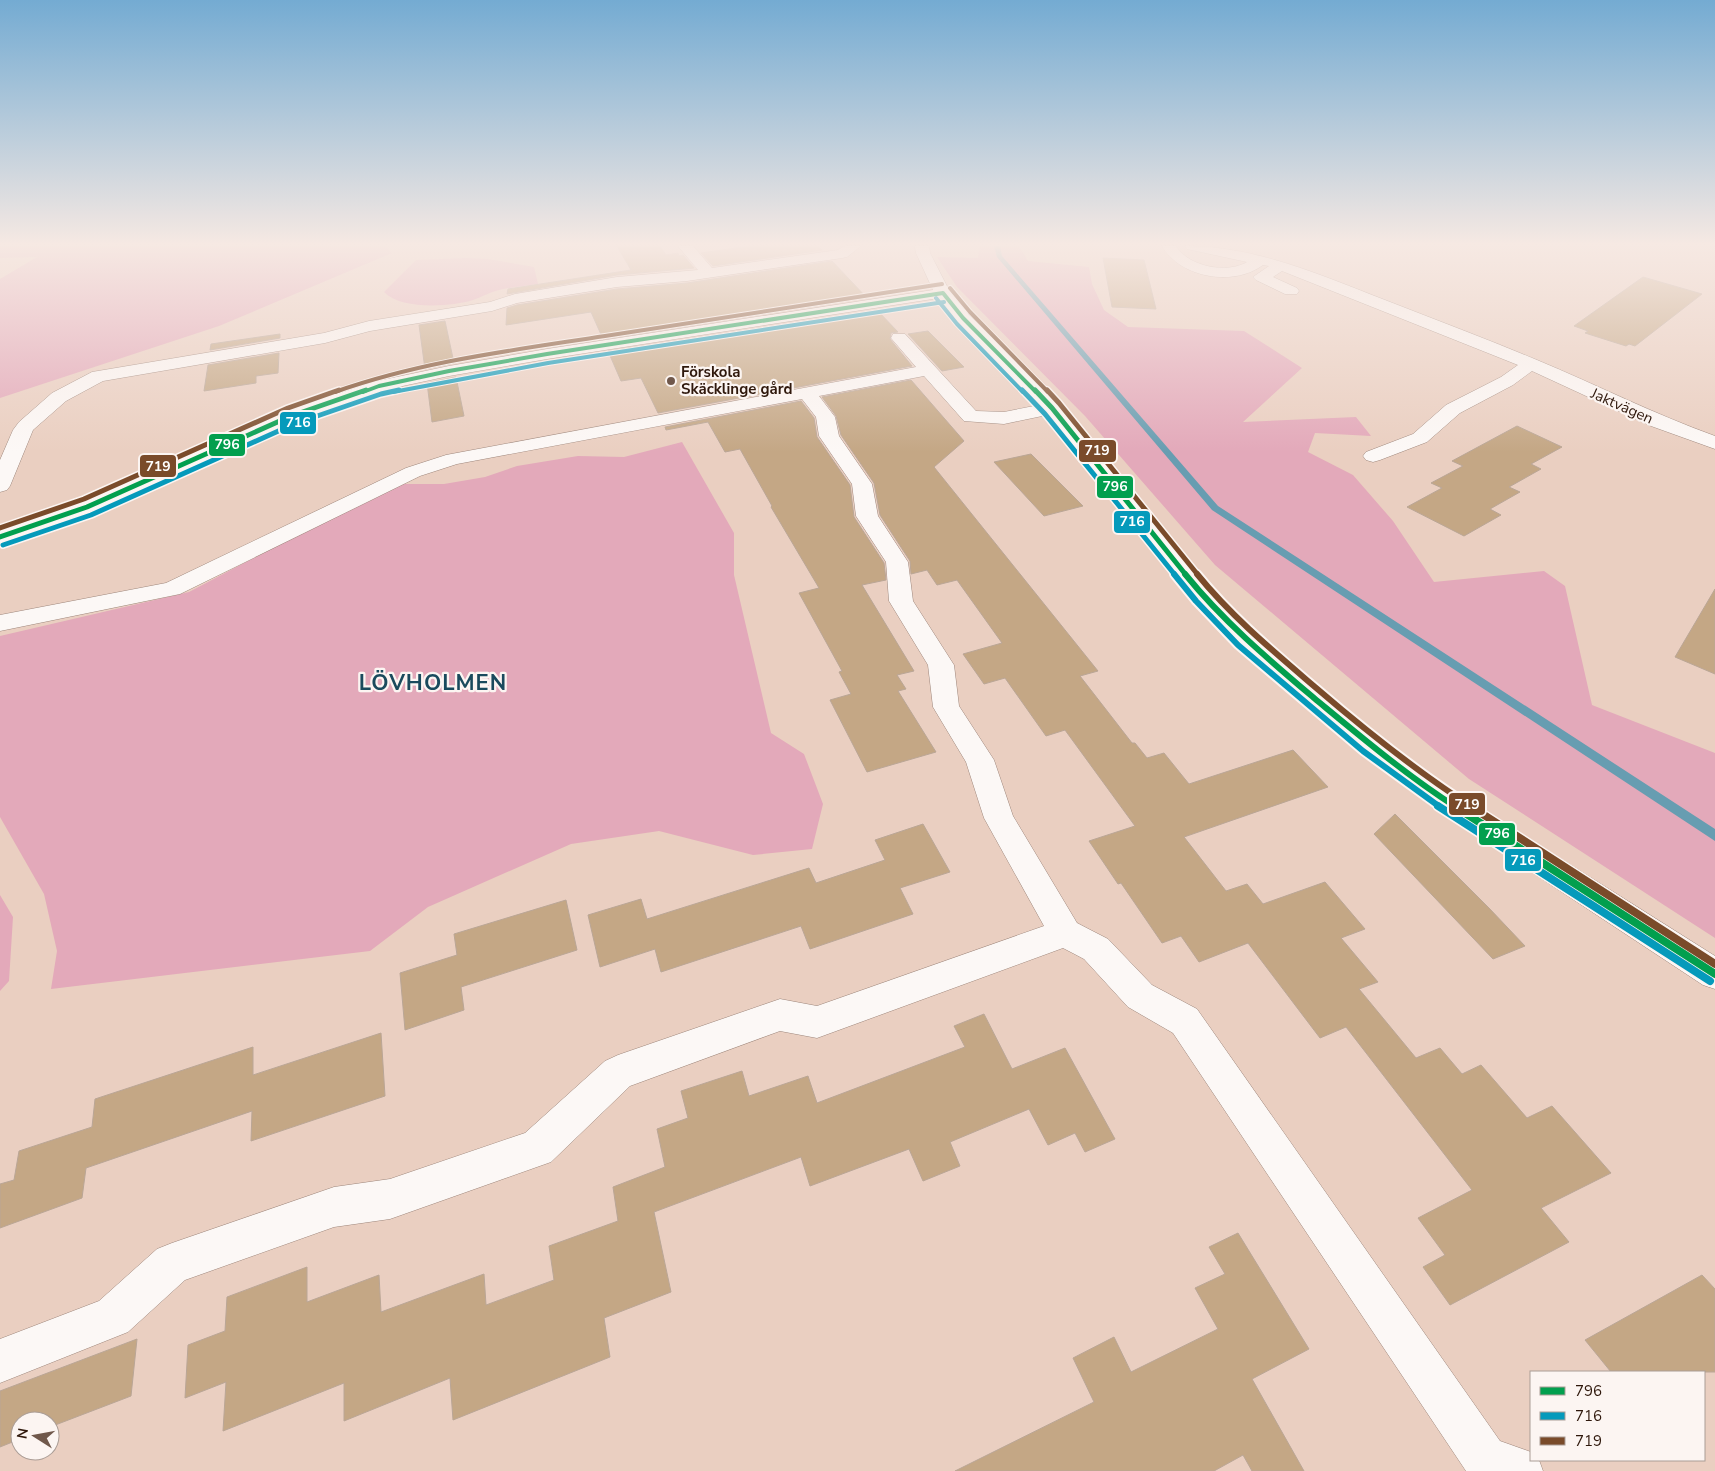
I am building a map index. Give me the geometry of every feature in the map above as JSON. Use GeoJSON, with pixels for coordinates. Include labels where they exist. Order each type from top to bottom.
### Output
{"type":"FeatureCollection","features":[{"type":"Feature","properties":{"kind":"street"},"geometry":{"type":"LineString","coordinates":[[0,486],[20,434],[32,419],[59,397],[98,376],[325,338],[369,326],[439,315]]}},
{"type":"Feature","properties":{"kind":"street"},"geometry":{"type":"LineString","coordinates":[[0,537],[87,507],[291,416],[379,386],[449,370],[803,315]]}},
{"type":"Feature","properties":{"kind":"street"},"geometry":{"type":"LineString","coordinates":[[960,315],[1052,408],[1203,596],[1244,638],[1287,676],[1369,744],[1440,797],[1715,974]]}},
{"type":"Feature","properties":{"kind":"street","name":"Jaktvägen"},"geometry":{"type":"LineString","coordinates":[[1409,315],[1531,364],[1658,422],[1715,443]]}},
{"type":"Feature","properties":{"kind":"street"},"geometry":{"type":"LineString","coordinates":[[898,338],[971,417],[1004,418],[1052,408]]}},
{"type":"Feature","properties":{"kind":"street"},"geometry":{"type":"LineString","coordinates":[[1373,456],[1420,438],[1453,409],[1507,381],[1531,364]]}},
{"type":"Feature","properties":{"kind":"street"},"geometry":{"type":"LineString","coordinates":[[0,623],[172,589],[412,472],[453,458],[928,370]]}},
{"type":"Feature","properties":{"kind":"street"},"geometry":{"type":"LineString","coordinates":[[806,392],[824,417],[829,436],[862,484],[867,516],[897,562],[901,601],[941,665],[946,707],[980,760],[998,818],[1065,933],[1096,949],[1140,996],[1184,1021],[1490,1467]]}},
{"type":"Feature","properties":{"kind":"street"},"geometry":{"type":"LineString","coordinates":[[0,1360],[113,1317],[172,1264],[334,1207],[390,1198],[537,1148],[618,1073],[780,1015],[817,1022],[1065,933]]}},
{"type":"Feature","properties":{"kind":"shaded area"},"geometry":{"type":"Polygon","coordinates":[[[0,315],[246,315],[219,326],[0,398],[0,315]]]}},
{"type":"Feature","properties":{"kind":"shaded area"},"geometry":{"type":"Polygon","coordinates":[[[984,315],[1111,315],[1128,327],[1244,331],[1302,368],[1243,422],[1356,417],[1371,436],[1315,433],[1308,452],[1353,475],[1393,521],[1434,582],[1544,571],[1565,586],[1592,705],[1715,753],[1715,938],[1469,779],[1215,565],[1085,416],[984,315]]]}},
{"type":"Feature","properties":{"kind":"shaded area"},"geometry":{"type":"Polygon","coordinates":[[[682,442],[734,533],[734,575],[771,733],[804,754],[823,804],[812,849],[753,855],[659,831],[571,844],[428,907],[370,951],[51,989],[57,951],[44,894],[0,817],[0,636],[189,592],[395,484],[444,484],[485,477],[517,466],[578,456],[624,457],[682,442]]]}},
{"type":"Feature","properties":{"kind":"shaded area"},"geometry":{"type":"Polygon","coordinates":[[[0,895],[13,917],[9,981],[0,991],[0,895]]]}},
{"type":"Feature","properties":{"kind":"building"},"geometry":{"type":"Polygon","coordinates":[[[507,315],[574,315],[506,325],[507,315]]]}},
{"type":"Feature","properties":{"kind":"building"},"geometry":{"type":"Polygon","coordinates":[[[592,315],[760,315],[603,339],[592,315]]]}},
{"type":"Feature","properties":{"kind":"building"},"geometry":{"type":"Polygon","coordinates":[[[847,315],[881,315],[898,332],[891,333],[890,339],[912,366],[658,413],[641,378],[621,381],[608,351],[847,315]]]}},
{"type":"Feature","properties":{"kind":"building"},"geometry":{"type":"Polygon","coordinates":[[[1590,315],[1675,315],[1635,346],[1629,344],[1626,346],[1585,333],[1588,331],[1574,326],[1590,315]]]}},
{"type":"Feature","properties":{"kind":"building"},"geometry":{"type":"Polygon","coordinates":[[[445,321],[454,363],[425,369],[419,325],[445,321]]]}},
{"type":"Feature","properties":{"kind":"building"},"geometry":{"type":"Polygon","coordinates":[[[928,331],[964,367],[942,371],[908,334],[928,331]]]}},
{"type":"Feature","properties":{"kind":"building"},"geometry":{"type":"Polygon","coordinates":[[[280,334],[280,338],[210,350],[211,344],[280,334]]]}},
{"type":"Feature","properties":{"kind":"building"},"geometry":{"type":"Polygon","coordinates":[[[279,353],[278,373],[256,376],[256,383],[204,391],[208,365],[279,353]]]}},
{"type":"Feature","properties":{"kind":"building"},"geometry":{"type":"Polygon","coordinates":[[[456,377],[464,416],[432,422],[427,383],[456,377]]]}},
{"type":"Feature","properties":{"kind":"building"},"geometry":{"type":"Polygon","coordinates":[[[911,380],[964,441],[934,467],[1098,671],[1080,676],[1132,743],[1135,743],[1147,758],[1164,753],[1189,784],[1293,750],[1328,787],[1184,837],[1226,891],[1247,884],[1263,904],[1325,882],[1365,929],[1341,938],[1378,982],[1359,989],[1416,1058],[1440,1048],[1462,1074],[1481,1065],[1527,1118],[1552,1106],[1611,1173],[1541,1208],[1569,1242],[1450,1305],[1423,1267],[1445,1255],[1418,1218],[1472,1190],[1346,1027],[1320,1038],[1248,943],[1199,962],[1181,936],[1162,943],[1121,883],[1118,884],[1089,841],[1135,826],[1065,730],[1046,736],[1005,678],[984,684],[963,654],[1002,643],[957,580],[937,585],[927,570],[911,574],[910,561],[880,515],[874,483],[841,435],[836,416],[822,397],[911,380]]]}},
{"type":"Feature","properties":{"kind":"building"},"geometry":{"type":"Polygon","coordinates":[[[801,401],[814,418],[817,437],[850,485],[854,517],[884,563],[886,580],[862,585],[914,671],[897,675],[906,689],[898,691],[936,752],[867,772],[830,700],[851,694],[839,672],[842,671],[799,593],[819,588],[771,507],[740,449],[725,452],[708,422],[666,430],[665,427],[801,401]]]}},
{"type":"Feature","properties":{"kind":"building"},"geometry":{"type":"Polygon","coordinates":[[[1517,426],[1562,447],[1531,464],[1541,469],[1509,487],[1520,492],[1490,509],[1501,515],[1464,536],[1407,507],[1442,488],[1431,483],[1463,466],[1452,461],[1517,426]]]}},
{"type":"Feature","properties":{"kind":"building"},"geometry":{"type":"Polygon","coordinates":[[[1031,454],[1083,506],[1044,516],[994,462],[1031,454]]]}},
{"type":"Feature","properties":{"kind":"building"},"geometry":{"type":"Polygon","coordinates":[[[1715,589],[1715,674],[1675,657],[1715,589]]]}},
{"type":"Feature","properties":{"kind":"building"},"geometry":{"type":"Polygon","coordinates":[[[1395,814],[1525,946],[1493,959],[1374,834],[1395,814]]]}},
{"type":"Feature","properties":{"kind":"building"},"geometry":{"type":"Polygon","coordinates":[[[923,824],[950,872],[900,888],[913,914],[810,949],[801,926],[661,972],[655,949],[600,967],[588,915],[641,899],[647,919],[809,868],[816,883],[885,860],[875,840],[923,824]]]}},
{"type":"Feature","properties":{"kind":"building"},"geometry":{"type":"Polygon","coordinates":[[[566,900],[577,950],[461,987],[464,1010],[405,1030],[400,973],[457,955],[454,934],[566,900]]]}},
{"type":"Feature","properties":{"kind":"building"},"geometry":{"type":"Polygon","coordinates":[[[984,1014],[1012,1069],[1065,1048],[1115,1139],[1085,1152],[1075,1133],[1048,1145],[1029,1109],[950,1142],[960,1166],[923,1181],[909,1149],[810,1186],[801,1157],[654,1212],[671,1292],[604,1318],[610,1357],[453,1420],[450,1378],[344,1421],[344,1383],[223,1431],[226,1382],[185,1398],[188,1345],[225,1331],[227,1297],[307,1267],[307,1302],[379,1275],[381,1312],[484,1274],[486,1305],[554,1280],[549,1246],[618,1221],[613,1187],[665,1167],[657,1129],[688,1118],[681,1091],[742,1071],[749,1096],[808,1076],[817,1103],[965,1047],[954,1026],[984,1014]]]}},
{"type":"Feature","properties":{"kind":"building"},"geometry":{"type":"Polygon","coordinates":[[[381,1033],[385,1096],[251,1141],[252,1111],[86,1168],[82,1198],[0,1228],[0,1184],[14,1180],[19,1151],[92,1127],[95,1099],[253,1047],[253,1075],[381,1033]]]}},
{"type":"Feature","properties":{"kind":"building"},"geometry":{"type":"Polygon","coordinates":[[[1238,1233],[1309,1349],[1252,1379],[1304,1471],[1252,1471],[1243,1455],[1214,1471],[955,1471],[1094,1402],[1073,1358],[1114,1337],[1131,1372],[1218,1329],[1195,1288],[1225,1274],[1209,1247],[1238,1233]]]}},
{"type":"Feature","properties":{"kind":"building"},"geometry":{"type":"Polygon","coordinates":[[[1702,1275],[1715,1289],[1715,1372],[1610,1371],[1585,1340],[1702,1275]]]}},
{"type":"Feature","properties":{"kind":"building"},"geometry":{"type":"Polygon","coordinates":[[[137,1339],[131,1396],[60,1423],[60,1411],[10,1411],[10,1443],[0,1447],[0,1391],[137,1339]]]}},
{"type":"Feature","properties":{"kind":"waterway"},"geometry":{"type":"LineString","coordinates":[[1049,315],[1215,508],[1715,836]]}},
{"type":"Feature","properties":{"kind":"transit line","name":"719"},"geometry":{"type":"LineString","coordinates":[[0,528],[84,499],[288,408],[377,377],[448,362],[546,345],[743,315]]}},
{"type":"Feature","properties":{"kind":"transit line","name":"796"},"geometry":{"type":"LineString","coordinates":[[0,537],[87,507],[291,416],[379,386],[449,371],[547,354],[802,315]]}},
{"type":"Feature","properties":{"kind":"transit line","name":"716"},"geometry":{"type":"LineString","coordinates":[[3,545],[91,515],[294,424],[381,394],[548,363],[862,315]]}},
{"type":"Feature","properties":{"kind":"transit line","name":"716"},"geometry":{"type":"LineString","coordinates":[[949,315],[1045,414],[1196,601],[1238,645],[1363,751],[1435,804],[1710,981]]}},
{"type":"Feature","properties":{"kind":"transit line","name":"796"},"geometry":{"type":"LineString","coordinates":[[960,315],[1052,408],[1203,596],[1244,638],[1369,744],[1440,797],[1715,974]]}},
{"type":"Feature","properties":{"kind":"transit line","name":"719"},"geometry":{"type":"LineString","coordinates":[[973,315],[1059,403],[1210,590],[1250,632],[1374,737],[1445,790],[1715,964]]}},
{"type":"Feature","properties":{"kind":"place","name":"Förskola Skäcklinge gård"},"geometry":{"type":"Point","coordinates":[671,381]}},
{"type":"Feature","properties":{"kind":"district","name":"LÖVHOLMEN"},"geometry":{"type":"Point","coordinates":[433,683]}}]}
